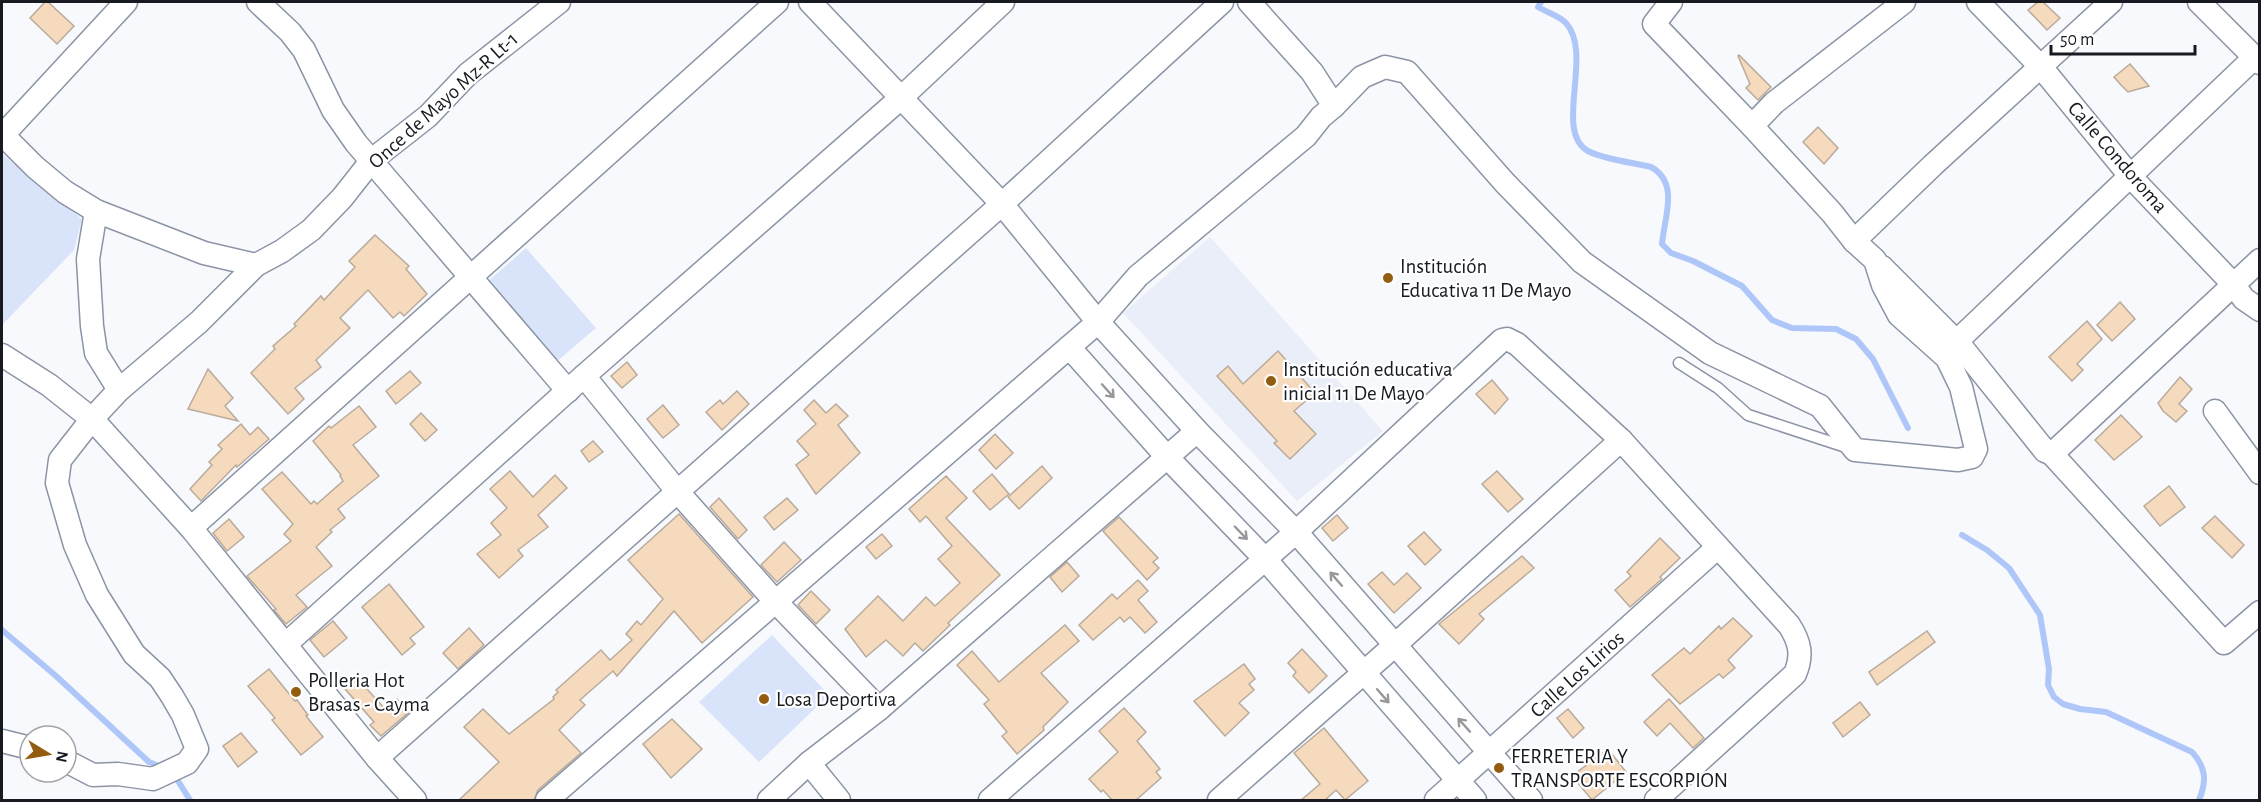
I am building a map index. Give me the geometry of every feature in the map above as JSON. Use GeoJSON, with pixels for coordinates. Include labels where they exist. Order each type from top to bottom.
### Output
{"type":"FeatureCollection","features":[{"type":"Feature","properties":{"kind":"street"},"geometry":{"type":"LineString","coordinates":[[126,2],[2,135],[65,192],[96,212],[204,253],[256,266]]}},
{"type":"Feature","properties":{"kind":"street"},"geometry":{"type":"LineString","coordinates":[[258,2],[290,32],[304,50],[333,110],[356,144],[472,277],[576,383],[775,601],[879,709]]}},
{"type":"Feature","properties":{"kind":"street","name":"Once de Mayo Mz-R Lt-1"},"geometry":{"type":"LineString","coordinates":[[78,767],[93,775],[118,774],[153,779],[187,763],[197,749],[183,715],[166,687],[160,678],[134,654],[97,595],[75,545],[57,483],[60,460],[92,418],[119,390],[198,322],[256,266],[311,230],[342,198],[372,160],[428,116],[468,74],[559,2]]}},
{"type":"Feature","properties":{"kind":"street"},"geometry":{"type":"LineString","coordinates":[[191,528],[777,2]]}},
{"type":"Feature","properties":{"kind":"street"},"geometry":{"type":"LineString","coordinates":[[810,2],[1002,204],[1098,322],[1197,431],[1296,532],[1531,801]]}},
{"type":"Feature","properties":{"kind":"street"},"geometry":{"type":"LineString","coordinates":[[286,644],[576,383],[902,97],[1003,2]]}},
{"type":"Feature","properties":{"kind":"street"},"geometry":{"type":"LineString","coordinates":[[377,758],[1002,204],[1222,2]]}},
{"type":"Feature","properties":{"kind":"street"},"geometry":{"type":"LineString","coordinates":[[1249,2],[1312,72],[1334,106]]}},
{"type":"Feature","properties":{"kind":"street"},"geometry":{"type":"LineString","coordinates":[[1671,2],[1654,24],[1752,126],[1832,213],[1854,241],[1956,342],[2045,451],[2052,454],[2224,643],[2259,612]]}},
{"type":"Feature","properties":{"kind":"street"},"geometry":{"type":"LineString","coordinates":[[1752,126],[1774,103],[1904,2]]}},
{"type":"Feature","properties":{"kind":"street","name":"Calle Condoroma"},"geometry":{"type":"LineString","coordinates":[[1978,2],[2041,67],[2131,177],[2233,284],[2244,299],[2259,310]]}},
{"type":"Feature","properties":{"kind":"street"},"geometry":{"type":"LineString","coordinates":[[1854,241],[1933,165],[2111,2]]}},
{"type":"Feature","properties":{"kind":"street"},"geometry":{"type":"LineString","coordinates":[[1956,342],[2257,61],[2199,2]]}},
{"type":"Feature","properties":{"kind":"street"},"geometry":{"type":"LineString","coordinates":[[547,801],[1098,322],[1138,276],[1306,136],[1321,117],[1362,77],[1385,67],[1407,72],[1505,183],[1582,262],[1710,353],[1820,406],[1855,450],[1963,460],[1972,457],[1976,448],[1961,387],[1947,358],[1899,315],[1883,285],[1875,260]]}},
{"type":"Feature","properties":{"kind":"street"},"geometry":{"type":"LineString","coordinates":[[96,212],[88,259],[92,326],[96,353],[119,390]]}},
{"type":"Feature","properties":{"kind":"street"},"geometry":{"type":"LineString","coordinates":[[2052,454],[2259,260]]}},
{"type":"Feature","properties":{"kind":"street"},"geometry":{"type":"LineString","coordinates":[[990,801],[1296,532],[1502,339],[1507,339],[1517,344],[1621,440],[1789,625],[1801,650],[1800,664],[1795,674],[1656,801]]}},
{"type":"Feature","properties":{"kind":"street"},"geometry":{"type":"LineString","coordinates":[[1069,347],[1167,457],[1265,559],[1475,801]]}},
{"type":"Feature","properties":{"kind":"street"},"geometry":{"type":"LineString","coordinates":[[2,355],[49,385],[92,418],[191,528],[377,758],[416,801]]}},
{"type":"Feature","properties":{"kind":"street"},"geometry":{"type":"LineString","coordinates":[[2215,411],[2259,473]]}},
{"type":"Feature","properties":{"kind":"street"},"geometry":{"type":"LineString","coordinates":[[769,801],[808,763],[879,709],[1197,431]]}},
{"type":"Feature","properties":{"kind":"street"},"geometry":{"type":"LineString","coordinates":[[1219,801],[1621,440]]}},
{"type":"Feature","properties":{"kind":"street","name":"Calle Los Lirios"},"geometry":{"type":"LineString","coordinates":[[1436,801],[1718,547]]}},
{"type":"Feature","properties":{"kind":"street"},"geometry":{"type":"LineString","coordinates":[[2,741],[18,745]]}},
{"type":"Feature","properties":{"kind":"street"},"geometry":{"type":"LineString","coordinates":[[808,763],[839,801]]}},
{"type":"Feature","properties":{"kind":"lane"},"geometry":{"type":"LineString","coordinates":[[1679,363],[1718,388],[1748,415],[1855,450]]}},
{"type":"Feature","properties":{"kind":"shaded area"},"geometry":{"type":"Polygon","coordinates":[[[3,155],[82,219],[74,250],[2,325],[3,155]]]}},
{"type":"Feature","properties":{"kind":"shaded area"},"geometry":{"type":"Polygon","coordinates":[[[1210,237],[1383,431],[1297,501],[1123,313],[1210,237]]]}},
{"type":"Feature","properties":{"kind":"shaded area"},"geometry":{"type":"Polygon","coordinates":[[[526,248],[596,328],[549,368],[472,295],[526,248]]]}},
{"type":"Feature","properties":{"kind":"shaded area","name":"Losa Deportiva"},"geometry":{"type":"Polygon","coordinates":[[[772,635],[829,695],[759,762],[699,702],[772,635]]]}},
{"type":"Feature","properties":{"kind":"building"},"geometry":{"type":"Polygon","coordinates":[[[45,2],[48,2],[74,26],[57,44],[30,18],[45,2]]]}},
{"type":"Feature","properties":{"kind":"building"},"geometry":{"type":"Polygon","coordinates":[[[2038,2],[2043,2],[2060,18],[2047,30],[2028,10],[2038,2]]]}},
{"type":"Feature","properties":{"kind":"building"},"geometry":{"type":"Polygon","coordinates":[[[1739,55],[1771,87],[1758,100],[1746,88],[1750,84],[1739,55]]]}},
{"type":"Feature","properties":{"kind":"building"},"geometry":{"type":"Polygon","coordinates":[[[2130,64],[2149,86],[2128,92],[2114,77],[2130,64]]]}},
{"type":"Feature","properties":{"kind":"building"},"geometry":{"type":"Polygon","coordinates":[[[1818,127],[1838,148],[1824,164],[1803,142],[1818,127]]]}},
{"type":"Feature","properties":{"kind":"building"},"geometry":{"type":"Polygon","coordinates":[[[375,235],[409,266],[406,269],[427,294],[404,316],[400,312],[393,318],[368,290],[340,318],[350,328],[316,360],[321,367],[295,388],[304,399],[288,414],[251,373],[275,349],[273,346],[296,326],[294,324],[321,296],[324,300],[355,267],[349,261],[375,235]]]}},
{"type":"Feature","properties":{"kind":"building"},"geometry":{"type":"Polygon","coordinates":[[[2120,302],[2135,319],[2112,341],[2097,325],[2120,302]]]}},
{"type":"Feature","properties":{"kind":"building"},"geometry":{"type":"Polygon","coordinates":[[[2087,321],[2102,339],[2077,364],[2083,370],[2072,381],[2049,357],[2087,321]]]}},
{"type":"Feature","properties":{"kind":"building"},"geometry":{"type":"Polygon","coordinates":[[[1278,351],[1315,393],[1294,411],[1316,434],[1290,459],[1274,443],[1277,441],[1217,376],[1228,366],[1243,384],[1278,351]]]}},
{"type":"Feature","properties":{"kind":"building"},"geometry":{"type":"Polygon","coordinates":[[[627,362],[637,375],[622,388],[611,376],[627,362]]]}},
{"type":"Feature","properties":{"kind":"building"},"geometry":{"type":"Polygon","coordinates":[[[208,369],[233,398],[225,406],[238,421],[188,409],[208,369]]]}},
{"type":"Feature","properties":{"kind":"building"},"geometry":{"type":"Polygon","coordinates":[[[410,371],[421,383],[396,404],[386,391],[410,371]]]}},
{"type":"Feature","properties":{"kind":"building"},"geometry":{"type":"Polygon","coordinates":[[[2180,377],[2192,389],[2179,404],[2187,411],[2176,422],[2163,411],[2158,403],[2180,377]]]}},
{"type":"Feature","properties":{"kind":"building"},"geometry":{"type":"Polygon","coordinates":[[[1492,380],[1508,399],[1495,414],[1476,394],[1492,380]]]}},
{"type":"Feature","properties":{"kind":"building"},"geometry":{"type":"Polygon","coordinates":[[[737,391],[749,404],[722,430],[706,412],[720,400],[723,404],[737,391]]]}},
{"type":"Feature","properties":{"kind":"building"},"geometry":{"type":"Polygon","coordinates":[[[814,400],[826,413],[836,404],[848,416],[838,425],[860,453],[816,494],[796,465],[809,455],[797,441],[816,424],[804,410],[814,400]]]}},
{"type":"Feature","properties":{"kind":"building"},"geometry":{"type":"Polygon","coordinates":[[[663,405],[679,425],[663,438],[647,419],[663,405]]]}},
{"type":"Feature","properties":{"kind":"building"},"geometry":{"type":"Polygon","coordinates":[[[359,406],[376,427],[353,445],[379,476],[338,509],[345,518],[330,530],[332,532],[316,547],[332,566],[296,595],[307,607],[286,624],[247,576],[291,541],[284,534],[293,524],[262,489],[282,472],[311,504],[314,501],[317,504],[343,481],[341,475],[313,441],[329,426],[331,428],[359,406]]]}},
{"type":"Feature","properties":{"kind":"building"},"geometry":{"type":"Polygon","coordinates":[[[421,413],[437,430],[425,441],[410,424],[421,413]]]}},
{"type":"Feature","properties":{"kind":"building"},"geometry":{"type":"Polygon","coordinates":[[[2121,415],[2142,437],[2114,460],[2095,440],[2121,415]]]}},
{"type":"Feature","properties":{"kind":"building"},"geometry":{"type":"Polygon","coordinates":[[[241,424],[250,435],[258,427],[269,439],[237,467],[236,465],[201,501],[190,489],[212,465],[209,462],[222,449],[218,445],[241,424]]]}},
{"type":"Feature","properties":{"kind":"building"},"geometry":{"type":"Polygon","coordinates":[[[995,434],[1013,453],[996,469],[979,450],[995,434]]]}},
{"type":"Feature","properties":{"kind":"building"},"geometry":{"type":"Polygon","coordinates":[[[593,441],[603,452],[589,462],[581,451],[593,441]]]}},
{"type":"Feature","properties":{"kind":"building"},"geometry":{"type":"Polygon","coordinates":[[[1042,466],[1052,478],[1019,509],[1008,497],[1042,466]]]}},
{"type":"Feature","properties":{"kind":"building"},"geometry":{"type":"Polygon","coordinates":[[[510,471],[533,497],[555,475],[567,488],[538,515],[548,527],[518,550],[523,556],[499,578],[477,554],[501,535],[491,523],[507,508],[490,489],[510,471]]]}},
{"type":"Feature","properties":{"kind":"building"},"geometry":{"type":"Polygon","coordinates":[[[1497,471],[1523,499],[1508,512],[1482,484],[1497,471]]]}},
{"type":"Feature","properties":{"kind":"building"},"geometry":{"type":"Polygon","coordinates":[[[992,474],[1009,494],[990,510],[973,491],[992,474]]]}},
{"type":"Feature","properties":{"kind":"building"},"geometry":{"type":"Polygon","coordinates":[[[946,476],[967,498],[946,518],[1000,575],[948,623],[950,625],[923,651],[915,643],[903,656],[886,640],[866,657],[845,629],[878,596],[903,621],[926,597],[935,606],[960,583],[938,559],[952,546],[926,516],[920,522],[909,509],[946,476]]]}},
{"type":"Feature","properties":{"kind":"building"},"geometry":{"type":"Polygon","coordinates":[[[2169,486],[2185,507],[2160,526],[2144,506],[2169,486]]]}},
{"type":"Feature","properties":{"kind":"building"},"geometry":{"type":"Polygon","coordinates":[[[719,498],[747,530],[738,539],[710,507],[719,498]]]}},
{"type":"Feature","properties":{"kind":"building"},"geometry":{"type":"Polygon","coordinates":[[[787,498],[798,510],[774,530],[764,517],[787,498]]]}},
{"type":"Feature","properties":{"kind":"building"},"geometry":{"type":"Polygon","coordinates":[[[679,514],[753,597],[702,643],[674,611],[617,676],[613,671],[580,700],[585,705],[559,730],[581,753],[538,790],[534,801],[458,801],[499,762],[464,727],[483,709],[509,734],[554,699],[553,697],[558,692],[556,690],[601,650],[610,660],[632,640],[626,634],[637,621],[641,625],[663,599],[628,560],[679,514]]]}},
{"type":"Feature","properties":{"kind":"building"},"geometry":{"type":"Polygon","coordinates":[[[1337,515],[1348,528],[1333,541],[1322,528],[1337,515]]]}},
{"type":"Feature","properties":{"kind":"building"},"geometry":{"type":"Polygon","coordinates":[[[2215,516],[2244,545],[2232,558],[2202,528],[2215,516]]]}},
{"type":"Feature","properties":{"kind":"building"},"geometry":{"type":"Polygon","coordinates":[[[1119,517],[1158,558],[1153,562],[1159,568],[1147,580],[1103,531],[1119,517]]]}},
{"type":"Feature","properties":{"kind":"building"},"geometry":{"type":"Polygon","coordinates":[[[229,519],[244,537],[227,551],[213,533],[229,519]]]}},
{"type":"Feature","properties":{"kind":"building"},"geometry":{"type":"Polygon","coordinates":[[[1424,532],[1441,550],[1425,565],[1408,546],[1424,532]]]}},
{"type":"Feature","properties":{"kind":"building"},"geometry":{"type":"Polygon","coordinates":[[[882,534],[892,546],[876,559],[866,547],[882,534]]]}},
{"type":"Feature","properties":{"kind":"building"},"geometry":{"type":"Polygon","coordinates":[[[1660,538],[1680,558],[1660,577],[1662,579],[1630,607],[1615,590],[1631,576],[1627,572],[1660,538]]]}},
{"type":"Feature","properties":{"kind":"building"},"geometry":{"type":"Polygon","coordinates":[[[784,542],[801,560],[777,582],[761,565],[784,542]]]}},
{"type":"Feature","properties":{"kind":"building"},"geometry":{"type":"Polygon","coordinates":[[[1522,556],[1534,568],[1479,614],[1484,619],[1459,644],[1439,624],[1522,556]]]}},
{"type":"Feature","properties":{"kind":"building"},"geometry":{"type":"Polygon","coordinates":[[[1067,562],[1079,576],[1062,592],[1050,577],[1067,562]]]}},
{"type":"Feature","properties":{"kind":"building"},"geometry":{"type":"Polygon","coordinates":[[[1382,572],[1394,585],[1407,573],[1421,588],[1394,613],[1368,584],[1382,572]]]}},
{"type":"Feature","properties":{"kind":"building"},"geometry":{"type":"Polygon","coordinates":[[[1138,580],[1148,591],[1138,600],[1157,622],[1145,633],[1130,617],[1124,622],[1120,617],[1093,640],[1079,625],[1112,594],[1117,599],[1138,580]]]}},
{"type":"Feature","properties":{"kind":"building"},"geometry":{"type":"Polygon","coordinates":[[[389,584],[424,627],[410,638],[415,644],[402,655],[362,607],[389,584]]]}},
{"type":"Feature","properties":{"kind":"building"},"geometry":{"type":"Polygon","coordinates":[[[811,591],[830,610],[816,624],[798,605],[811,591]]]}},
{"type":"Feature","properties":{"kind":"building"},"geometry":{"type":"Polygon","coordinates":[[[1733,618],[1752,636],[1728,660],[1735,668],[1723,678],[1719,674],[1680,704],[1652,675],[1684,648],[1690,654],[1719,626],[1721,629],[1733,618]]]}},
{"type":"Feature","properties":{"kind":"building"},"geometry":{"type":"Polygon","coordinates":[[[333,621],[347,638],[324,657],[310,640],[333,621]]]}},
{"type":"Feature","properties":{"kind":"building"},"geometry":{"type":"Polygon","coordinates":[[[1065,625],[1079,641],[1041,673],[1068,702],[1043,727],[1044,730],[1017,754],[1002,736],[1007,732],[984,704],[989,700],[957,665],[972,651],[999,682],[1065,625]]]}},
{"type":"Feature","properties":{"kind":"building"},"geometry":{"type":"Polygon","coordinates":[[[469,628],[484,645],[458,669],[443,653],[469,628]]]}},
{"type":"Feature","properties":{"kind":"building"},"geometry":{"type":"Polygon","coordinates":[[[1927,631],[1935,642],[1877,685],[1869,672],[1927,631]]]}},
{"type":"Feature","properties":{"kind":"building"},"geometry":{"type":"Polygon","coordinates":[[[1302,649],[1327,676],[1309,693],[1293,676],[1296,672],[1288,663],[1302,649]]]}},
{"type":"Feature","properties":{"kind":"building"},"geometry":{"type":"Polygon","coordinates":[[[1244,664],[1255,679],[1249,684],[1254,690],[1239,703],[1249,713],[1225,736],[1194,701],[1244,664]]]}},
{"type":"Feature","properties":{"kind":"building"},"geometry":{"type":"Polygon","coordinates":[[[269,669],[295,701],[297,700],[308,715],[306,716],[323,737],[301,755],[272,720],[275,718],[248,686],[269,669]]]}},
{"type":"Feature","properties":{"kind":"building"},"geometry":{"type":"Polygon","coordinates":[[[357,678],[386,710],[397,699],[409,712],[381,736],[370,725],[374,722],[345,689],[357,678]]]}},
{"type":"Feature","properties":{"kind":"building"},"geometry":{"type":"Polygon","coordinates":[[[1669,699],[1704,738],[1693,748],[1670,723],[1657,736],[1644,722],[1669,699]]]}},
{"type":"Feature","properties":{"kind":"building"},"geometry":{"type":"Polygon","coordinates":[[[1860,702],[1870,715],[1843,737],[1833,723],[1860,702]]]}},
{"type":"Feature","properties":{"kind":"building"},"geometry":{"type":"Polygon","coordinates":[[[1124,708],[1146,732],[1137,741],[1160,769],[1156,772],[1161,778],[1135,801],[1113,801],[1089,779],[1118,752],[1099,731],[1124,708]]]}},
{"type":"Feature","properties":{"kind":"building"},"geometry":{"type":"Polygon","coordinates":[[[1568,709],[1584,728],[1573,738],[1557,718],[1568,709]]]}},
{"type":"Feature","properties":{"kind":"building"},"geometry":{"type":"Polygon","coordinates":[[[672,719],[702,749],[671,778],[643,744],[672,719]]]}},
{"type":"Feature","properties":{"kind":"building"},"geometry":{"type":"Polygon","coordinates":[[[1324,728],[1368,781],[1345,800],[1336,790],[1324,801],[1300,801],[1320,784],[1294,753],[1324,728]]]}},
{"type":"Feature","properties":{"kind":"building"},"geometry":{"type":"Polygon","coordinates":[[[241,733],[257,752],[238,767],[223,746],[241,733]]]}},
{"type":"Feature","properties":{"kind":"building"},"geometry":{"type":"Polygon","coordinates":[[[1608,749],[1626,772],[1592,800],[1572,776],[1608,749]]]}},
{"type":"Feature","properties":{"kind":"waterway"},"geometry":{"type":"LineString","coordinates":[[1541,2],[1538,7],[1566,23],[1574,37],[1576,72],[1573,110],[1578,141],[1594,154],[1651,167],[1660,174],[1665,182],[1668,202],[1662,244],[1671,253],[1693,261],[1742,286],[1772,320],[1792,328],[1836,329],[1856,339],[1873,359],[1908,428]]}},
{"type":"Feature","properties":{"kind":"waterway"},"geometry":{"type":"LineString","coordinates":[[1962,535],[1987,550],[2009,568],[2040,615],[2049,669],[2048,685],[2054,697],[2063,704],[2080,709],[2106,712],[2192,752],[2204,774],[2199,800]]}},
{"type":"Feature","properties":{"kind":"waterway"},"geometry":{"type":"LineString","coordinates":[[2,630],[56,676],[149,762],[161,767]]}},
{"type":"Feature","properties":{"kind":"waterway"},"geometry":{"type":"LineString","coordinates":[[173,773],[190,800]]}},
{"type":"Feature","properties":{"kind":"place","name":"Institución Educativa 11 De Mayo"},"geometry":{"type":"Point","coordinates":[1388,278]}},
{"type":"Feature","properties":{"kind":"place","name":"Institución educativa inicial 11 De Mayo"},"geometry":{"type":"Point","coordinates":[1271,381]}},
{"type":"Feature","properties":{"kind":"place","name":"Polleria Hot Brasas - Cayma"},"geometry":{"type":"Point","coordinates":[296,692]}},
{"type":"Feature","properties":{"kind":"place","name":"Losa Deportiva"},"geometry":{"type":"Point","coordinates":[764,699]}},
{"type":"Feature","properties":{"kind":"place","name":"FERRETERIA Y TRANSPORTE ESCORPION"},"geometry":{"type":"Point","coordinates":[1499,768]}}]}
